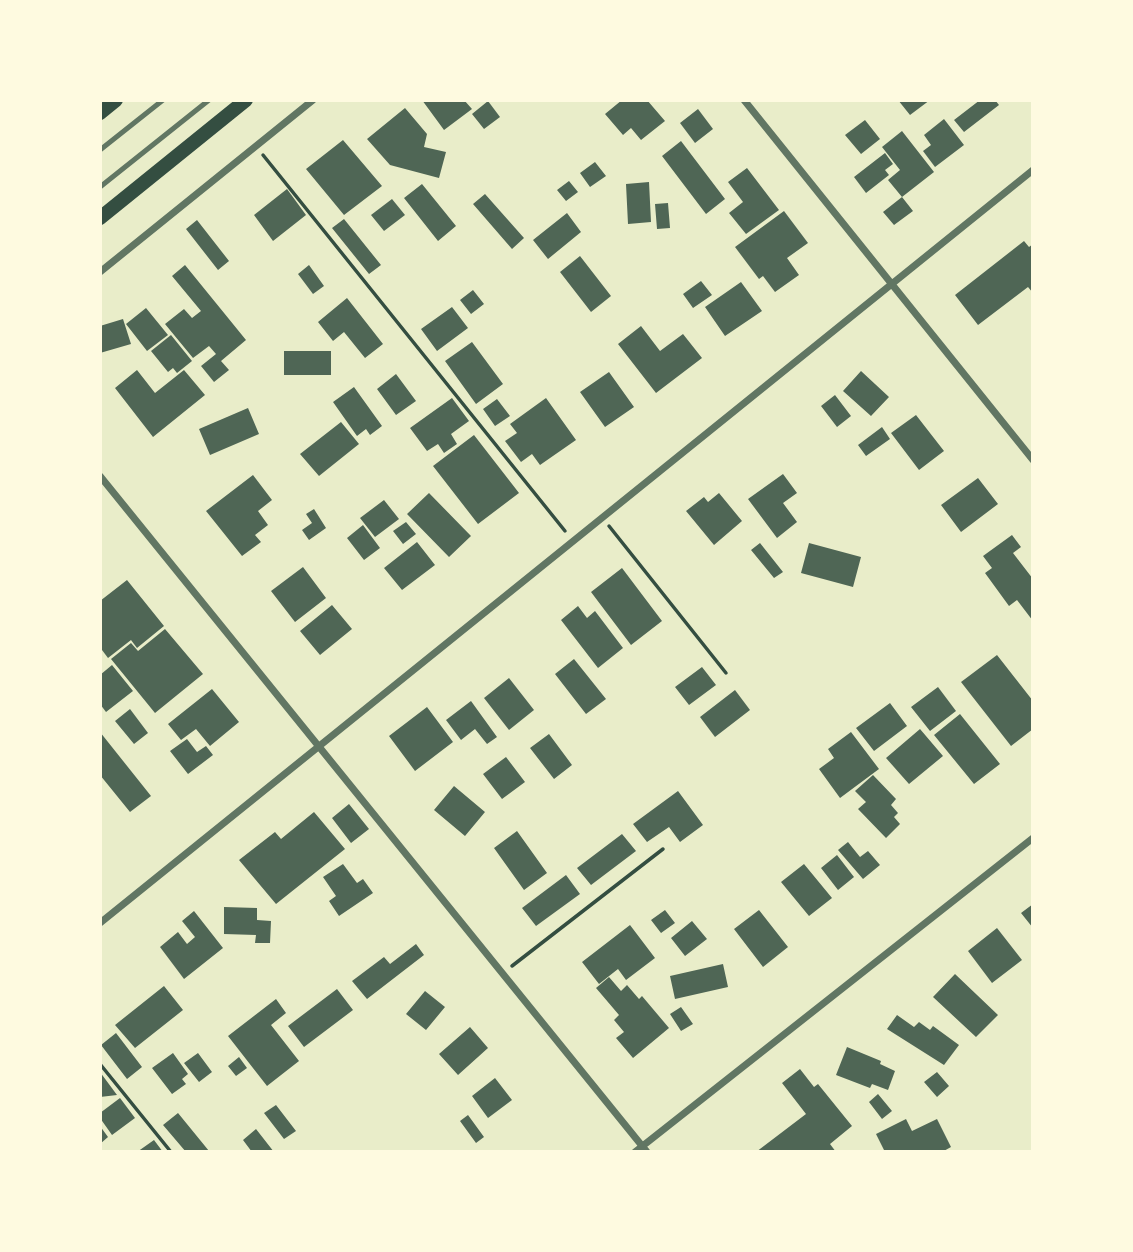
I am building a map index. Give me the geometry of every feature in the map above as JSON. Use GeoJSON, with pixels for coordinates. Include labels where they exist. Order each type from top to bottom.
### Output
{"type":"FeatureCollection","features":[{"type":"Feature","properties":{"kind":"main road"},"geometry":{"type":"LineString","coordinates":[[100,113],[116,100]]}},
{"type":"Feature","properties":{"kind":"main road"},"geometry":{"type":"LineString","coordinates":[[100,218],[246,100]]}},
{"type":"Feature","properties":{"kind":"street"},"geometry":{"type":"LineString","coordinates":[[100,272],[313,100]]}},
{"type":"Feature","properties":{"kind":"street"},"geometry":{"type":"LineString","coordinates":[[744,100],[1033,460]]}},
{"type":"Feature","properties":{"kind":"street"},"geometry":{"type":"LineString","coordinates":[[100,923],[1033,170]]}},
{"type":"Feature","properties":{"kind":"street"},"geometry":{"type":"LineString","coordinates":[[100,475],[641,1150],[1033,838]]}},
{"type":"Feature","properties":{"kind":"lane"},"geometry":{"type":"LineString","coordinates":[[100,150],[163,100]]}},
{"type":"Feature","properties":{"kind":"lane"},"geometry":{"type":"LineString","coordinates":[[100,187],[209,100]]}},
{"type":"Feature","properties":{"kind":"path"},"geometry":{"type":"LineString","coordinates":[[256,145],[573,542]]}},
{"type":"Feature","properties":{"kind":"path"},"geometry":{"type":"LineString","coordinates":[[603,519],[726,673]]}},
{"type":"Feature","properties":{"kind":"path"},"geometry":{"type":"LineString","coordinates":[[502,974],[663,849]]}},
{"type":"Feature","properties":{"kind":"path"},"geometry":{"type":"LineString","coordinates":[[100,1063],[171,1152]]}},
{"type":"Feature","properties":{"kind":"building"},"geometry":{"type":"Polygon","coordinates":[[[422,100],[464,100],[472,109],[444,130],[422,100]]]}},
{"type":"Feature","properties":{"kind":"building"},"geometry":{"type":"Polygon","coordinates":[[[622,100],[647,100],[665,121],[641,140],[631,128],[623,135],[605,114],[622,100]]]}},
{"type":"Feature","properties":{"kind":"building"},"geometry":{"type":"Polygon","coordinates":[[[898,100],[930,100],[910,115],[898,100]]]}},
{"type":"Feature","properties":{"kind":"building"},"geometry":{"type":"Polygon","coordinates":[[[980,100],[995,100],[999,105],[964,132],[954,120],[980,100]]]}},
{"type":"Feature","properties":{"kind":"building"},"geometry":{"type":"Polygon","coordinates":[[[488,101],[500,117],[484,129],[472,114],[488,101]]]}},
{"type":"Feature","properties":{"kind":"building"},"geometry":{"type":"Polygon","coordinates":[[[405,108],[427,134],[424,147],[446,152],[439,178],[390,165],[367,139],[405,108]]]}},
{"type":"Feature","properties":{"kind":"building"},"geometry":{"type":"Polygon","coordinates":[[[698,109],[713,129],[695,143],[680,123],[698,109]]]}},
{"type":"Feature","properties":{"kind":"building"},"geometry":{"type":"Polygon","coordinates":[[[944,119],[964,145],[935,167],[923,151],[931,145],[924,135],[944,119]]]}},
{"type":"Feature","properties":{"kind":"building"},"geometry":{"type":"Polygon","coordinates":[[[865,120],[880,139],[861,154],[845,135],[865,120]]]}},
{"type":"Feature","properties":{"kind":"building"},"geometry":{"type":"Polygon","coordinates":[[[902,131],[934,172],[902,197],[888,180],[900,170],[882,147],[902,131]]]}},
{"type":"Feature","properties":{"kind":"building"},"geometry":{"type":"Polygon","coordinates":[[[343,140],[382,186],[344,215],[306,169],[343,140]]]}},
{"type":"Feature","properties":{"kind":"building"},"geometry":{"type":"Polygon","coordinates":[[[681,141],[725,199],[706,214],[662,156],[681,141]]]}},
{"type":"Feature","properties":{"kind":"building"},"geometry":{"type":"Polygon","coordinates":[[[885,153],[893,164],[885,170],[889,175],[866,193],[854,177],[885,153]]]}},
{"type":"Feature","properties":{"kind":"building"},"geometry":{"type":"Polygon","coordinates":[[[595,162],[606,176],[590,187],[580,173],[595,162]]]}},
{"type":"Feature","properties":{"kind":"building"},"geometry":{"type":"Polygon","coordinates":[[[747,168],[779,210],[746,234],[729,213],[743,202],[728,182],[747,168]]]}},
{"type":"Feature","properties":{"kind":"building"},"geometry":{"type":"Polygon","coordinates":[[[569,181],[578,192],[566,201],[557,190],[569,181]]]}},
{"type":"Feature","properties":{"kind":"building"},"geometry":{"type":"Polygon","coordinates":[[[649,182],[651,222],[628,224],[626,184],[649,182]]]}},
{"type":"Feature","properties":{"kind":"building"},"geometry":{"type":"Polygon","coordinates":[[[422,184],[456,226],[438,241],[404,198],[422,184]]]}},
{"type":"Feature","properties":{"kind":"building"},"geometry":{"type":"Polygon","coordinates":[[[287,189],[306,215],[273,241],[254,215],[287,189]]]}},
{"type":"Feature","properties":{"kind":"building"},"geometry":{"type":"Polygon","coordinates":[[[485,194],[524,238],[512,249],[473,204],[485,194]]]}},
{"type":"Feature","properties":{"kind":"building"},"geometry":{"type":"Polygon","coordinates":[[[902,197],[913,211],[894,225],[883,212],[902,197]]]}},
{"type":"Feature","properties":{"kind":"building"},"geometry":{"type":"Polygon","coordinates":[[[392,199],[405,215],[384,231],[371,215],[392,199]]]}},
{"type":"Feature","properties":{"kind":"building"},"geometry":{"type":"Polygon","coordinates":[[[668,203],[670,228],[657,229],[655,204],[668,203]]]}},
{"type":"Feature","properties":{"kind":"building"},"geometry":{"type":"Polygon","coordinates":[[[784,211],[808,243],[787,258],[799,275],[775,292],[763,276],[759,279],[735,247],[784,211]]]}},
{"type":"Feature","properties":{"kind":"building"},"geometry":{"type":"Polygon","coordinates":[[[567,213],[581,232],[548,259],[533,240],[567,213]]]}},
{"type":"Feature","properties":{"kind":"building"},"geometry":{"type":"Polygon","coordinates":[[[344,219],[381,265],[369,274],[332,228],[344,219]]]}},
{"type":"Feature","properties":{"kind":"building"},"geometry":{"type":"Polygon","coordinates":[[[197,220],[229,261],[218,270],[186,229],[197,220]]]}},
{"type":"Feature","properties":{"kind":"building"},"geometry":{"type":"Polygon","coordinates":[[[1024,241],[1029,247],[1033,244],[1033,293],[1028,287],[978,325],[955,295],[1024,241]]]}},
{"type":"Feature","properties":{"kind":"building"},"geometry":{"type":"Polygon","coordinates":[[[580,256],[611,296],[591,312],[560,272],[580,256]]]}},
{"type":"Feature","properties":{"kind":"building"},"geometry":{"type":"Polygon","coordinates":[[[185,265],[246,340],[221,361],[229,370],[214,382],[201,366],[216,354],[209,346],[193,358],[165,324],[184,309],[192,318],[201,311],[172,276],[185,265]]]}},
{"type":"Feature","properties":{"kind":"building"},"geometry":{"type":"Polygon","coordinates":[[[309,265],[324,286],[313,294],[298,274],[309,265]]]}},
{"type":"Feature","properties":{"kind":"building"},"geometry":{"type":"Polygon","coordinates":[[[701,281],[712,295],[693,308],[683,294],[701,281]]]}},
{"type":"Feature","properties":{"kind":"building"},"geometry":{"type":"Polygon","coordinates":[[[741,282],[762,311],[725,336],[705,307],[741,282]]]}},
{"type":"Feature","properties":{"kind":"building"},"geometry":{"type":"Polygon","coordinates":[[[473,290],[484,304],[471,314],[460,300],[473,290]]]}},
{"type":"Feature","properties":{"kind":"building"},"geometry":{"type":"Polygon","coordinates":[[[347,298],[383,344],[365,358],[344,332],[333,341],[318,322],[347,298]]]}},
{"type":"Feature","properties":{"kind":"building"},"geometry":{"type":"Polygon","coordinates":[[[452,307],[468,328],[437,351],[421,329],[452,307]]]}},
{"type":"Feature","properties":{"kind":"building"},"geometry":{"type":"Polygon","coordinates":[[[146,308],[168,335],[147,351],[126,324],[146,308]]]}},
{"type":"Feature","properties":{"kind":"building"},"geometry":{"type":"Polygon","coordinates":[[[123,319],[131,344],[100,353],[100,326],[123,319]]]}},
{"type":"Feature","properties":{"kind":"building"},"geometry":{"type":"Polygon","coordinates":[[[641,326],[660,351],[683,334],[702,358],[656,393],[618,344],[641,326]]]}},
{"type":"Feature","properties":{"kind":"building"},"geometry":{"type":"Polygon","coordinates":[[[171,335],[192,361],[177,373],[173,368],[168,372],[151,351],[171,335]]]}},
{"type":"Feature","properties":{"kind":"building"},"geometry":{"type":"Polygon","coordinates":[[[472,342],[503,384],[476,404],[445,361],[472,342]]]}},
{"type":"Feature","properties":{"kind":"building"},"geometry":{"type":"Polygon","coordinates":[[[284,351],[331,351],[331,375],[284,375],[284,351]]]}},
{"type":"Feature","properties":{"kind":"building"},"geometry":{"type":"Polygon","coordinates":[[[137,370],[155,393],[184,370],[205,395],[153,437],[115,388],[137,370]]]}},
{"type":"Feature","properties":{"kind":"building"},"geometry":{"type":"Polygon","coordinates":[[[861,371],[889,397],[871,416],[843,391],[861,371]]]}},
{"type":"Feature","properties":{"kind":"building"},"geometry":{"type":"Polygon","coordinates":[[[609,372],[634,407],[605,427],[580,392],[609,372]]]}},
{"type":"Feature","properties":{"kind":"building"},"geometry":{"type":"Polygon","coordinates":[[[396,374],[416,401],[396,415],[377,389],[396,374]]]}},
{"type":"Feature","properties":{"kind":"building"},"geometry":{"type":"Polygon","coordinates":[[[354,387],[382,426],[370,435],[366,429],[357,436],[333,402],[354,387]]]}},
{"type":"Feature","properties":{"kind":"building"},"geometry":{"type":"Polygon","coordinates":[[[835,395],[851,416],[837,427],[821,406],[835,395]]]}},
{"type":"Feature","properties":{"kind":"building"},"geometry":{"type":"Polygon","coordinates":[[[452,398],[469,421],[451,434],[457,444],[444,453],[438,444],[427,451],[410,428],[452,398]]]}},
{"type":"Feature","properties":{"kind":"building"},"geometry":{"type":"Polygon","coordinates":[[[546,398],[576,440],[540,465],[532,454],[521,462],[505,441],[517,433],[510,424],[546,398]]]}},
{"type":"Feature","properties":{"kind":"building"},"geometry":{"type":"Polygon","coordinates":[[[497,399],[510,416],[495,426],[483,409],[497,399]]]}},
{"type":"Feature","properties":{"kind":"building"},"geometry":{"type":"Polygon","coordinates":[[[248,408],[259,434],[210,455],[199,429],[248,408]]]}},
{"type":"Feature","properties":{"kind":"building"},"geometry":{"type":"Polygon","coordinates":[[[916,415],[944,451],[919,470],[891,433],[916,415]]]}},
{"type":"Feature","properties":{"kind":"building"},"geometry":{"type":"Polygon","coordinates":[[[341,422],[359,444],[319,476],[300,454],[341,422]]]}},
{"type":"Feature","properties":{"kind":"building"},"geometry":{"type":"Polygon","coordinates":[[[882,427],[890,439],[866,456],[858,445],[882,427]]]}},
{"type":"Feature","properties":{"kind":"building"},"geometry":{"type":"Polygon","coordinates":[[[474,435],[519,493],[478,524],[433,466],[474,435]]]}},
{"type":"Feature","properties":{"kind":"building"},"geometry":{"type":"Polygon","coordinates":[[[783,474],[797,493],[783,503],[797,522],[777,538],[748,499],[783,474]]]}},
{"type":"Feature","properties":{"kind":"building"},"geometry":{"type":"Polygon","coordinates":[[[253,475],[272,500],[258,511],[268,525],[255,535],[261,542],[242,556],[206,511],[253,475]]]}},
{"type":"Feature","properties":{"kind":"building"},"geometry":{"type":"Polygon","coordinates":[[[978,478],[998,504],[961,532],[941,505],[978,478]]]}},
{"type":"Feature","properties":{"kind":"building"},"geometry":{"type":"Polygon","coordinates":[[[429,493],[471,536],[449,557],[407,514],[429,493]]]}},
{"type":"Feature","properties":{"kind":"building"},"geometry":{"type":"Polygon","coordinates":[[[719,493],[742,521],[714,545],[686,511],[704,497],[708,502],[719,493]]]}},
{"type":"Feature","properties":{"kind":"building"},"geometry":{"type":"Polygon","coordinates":[[[384,500],[399,519],[375,537],[360,518],[384,500]]]}},
{"type":"Feature","properties":{"kind":"building"},"geometry":{"type":"Polygon","coordinates":[[[314,509],[326,528],[309,540],[302,530],[312,523],[306,514],[314,509]]]}},
{"type":"Feature","properties":{"kind":"building"},"geometry":{"type":"Polygon","coordinates":[[[406,522],[416,534],[403,544],[393,531],[406,522]]]}},
{"type":"Feature","properties":{"kind":"building"},"geometry":{"type":"Polygon","coordinates":[[[363,525],[380,548],[364,560],[347,538],[363,525]]]}},
{"type":"Feature","properties":{"kind":"building"},"geometry":{"type":"Polygon","coordinates":[[[1012,535],[1021,547],[1013,553],[1033,579],[1033,621],[1017,600],[1009,606],[985,573],[992,568],[983,556],[1012,535]]]}},
{"type":"Feature","properties":{"kind":"building"},"geometry":{"type":"Polygon","coordinates":[[[417,542],[435,565],[402,590],[384,568],[417,542]]]}},
{"type":"Feature","properties":{"kind":"building"},"geometry":{"type":"Polygon","coordinates":[[[760,543],[783,572],[774,578],[751,550],[760,543]]]}},
{"type":"Feature","properties":{"kind":"building"},"geometry":{"type":"Polygon","coordinates":[[[809,543],[861,557],[853,587],[801,573],[809,543]]]}},
{"type":"Feature","properties":{"kind":"building"},"geometry":{"type":"Polygon","coordinates":[[[303,567],[326,598],[295,622],[271,591],[303,567]]]}},
{"type":"Feature","properties":{"kind":"building"},"geometry":{"type":"Polygon","coordinates":[[[622,568],[662,621],[631,645],[591,592],[622,568]]]}},
{"type":"Feature","properties":{"kind":"building"},"geometry":{"type":"Polygon","coordinates":[[[127,580],[164,626],[137,648],[131,640],[108,658],[102,650],[100,652],[100,601],[127,580]]]}},
{"type":"Feature","properties":{"kind":"building"},"geometry":{"type":"Polygon","coordinates":[[[332,605],[352,629],[320,655],[300,631],[332,605]]]}},
{"type":"Feature","properties":{"kind":"building"},"geometry":{"type":"Polygon","coordinates":[[[578,606],[587,618],[595,611],[623,648],[598,668],[561,620],[578,606]]]}},
{"type":"Feature","properties":{"kind":"building"},"geometry":{"type":"Polygon","coordinates":[[[165,629],[203,674],[155,713],[111,659],[131,643],[138,651],[165,629]]]}},
{"type":"Feature","properties":{"kind":"building"},"geometry":{"type":"Polygon","coordinates":[[[997,655],[1033,701],[1033,729],[1011,746],[961,682],[997,655]]]}},
{"type":"Feature","properties":{"kind":"building"},"geometry":{"type":"Polygon","coordinates":[[[574,659],[606,699],[586,714],[555,674],[574,659]]]}},
{"type":"Feature","properties":{"kind":"building"},"geometry":{"type":"Polygon","coordinates":[[[112,665],[133,691],[106,712],[100,704],[100,675],[112,665]]]}},
{"type":"Feature","properties":{"kind":"building"},"geometry":{"type":"Polygon","coordinates":[[[702,667],[716,685],[689,705],[675,687],[702,667]]]}},
{"type":"Feature","properties":{"kind":"building"},"geometry":{"type":"Polygon","coordinates":[[[509,678],[534,710],[509,730],[484,698],[509,678]]]}},
{"type":"Feature","properties":{"kind":"building"},"geometry":{"type":"Polygon","coordinates":[[[938,687],[956,711],[930,731],[911,707],[938,687]]]}},
{"type":"Feature","properties":{"kind":"building"},"geometry":{"type":"Polygon","coordinates":[[[212,689],[239,722],[210,746],[196,729],[181,740],[168,724],[212,689]]]}},
{"type":"Feature","properties":{"kind":"building"},"geometry":{"type":"Polygon","coordinates":[[[735,690],[750,710],[715,737],[700,717],[735,690]]]}},
{"type":"Feature","properties":{"kind":"building"},"geometry":{"type":"Polygon","coordinates":[[[471,701],[497,737],[487,744],[475,729],[461,740],[446,720],[471,701]]]}},
{"type":"Feature","properties":{"kind":"building"},"geometry":{"type":"Polygon","coordinates":[[[890,703],[907,726],[874,751],[856,728],[890,703]]]}},
{"type":"Feature","properties":{"kind":"building"},"geometry":{"type":"Polygon","coordinates":[[[427,707],[453,742],[415,771],[389,736],[427,707]]]}},
{"type":"Feature","properties":{"kind":"building"},"geometry":{"type":"Polygon","coordinates":[[[130,709],[148,733],[134,744],[115,721],[130,709]]]}},
{"type":"Feature","properties":{"kind":"building"},"geometry":{"type":"Polygon","coordinates":[[[960,714],[1000,764],[974,784],[934,735],[960,714]]]}},
{"type":"Feature","properties":{"kind":"building"},"geometry":{"type":"Polygon","coordinates":[[[920,729],[943,756],[909,784],[886,758],[920,729]]]}},
{"type":"Feature","properties":{"kind":"building"},"geometry":{"type":"Polygon","coordinates":[[[100,732],[151,796],[130,812],[100,775],[100,732]]]}},
{"type":"Feature","properties":{"kind":"building"},"geometry":{"type":"Polygon","coordinates":[[[851,732],[879,769],[840,798],[819,769],[834,758],[828,749],[851,732]]]}},
{"type":"Feature","properties":{"kind":"building"},"geometry":{"type":"Polygon","coordinates":[[[549,734],[572,765],[554,779],[530,748],[549,734]]]}},
{"type":"Feature","properties":{"kind":"building"},"geometry":{"type":"Polygon","coordinates":[[[187,739],[197,752],[206,746],[213,755],[188,774],[170,751],[187,739]]]}},
{"type":"Feature","properties":{"kind":"building"},"geometry":{"type":"Polygon","coordinates":[[[506,757],[525,782],[502,799],[483,774],[506,757]]]}},
{"type":"Feature","properties":{"kind":"building"},"geometry":{"type":"Polygon","coordinates":[[[873,775],[896,799],[891,805],[898,813],[894,817],[900,824],[886,838],[858,809],[866,802],[855,791],[873,775]]]}},
{"type":"Feature","properties":{"kind":"building"},"geometry":{"type":"Polygon","coordinates":[[[454,786],[485,812],[465,836],[434,810],[454,786]]]}},
{"type":"Feature","properties":{"kind":"building"},"geometry":{"type":"Polygon","coordinates":[[[678,791],[703,825],[680,842],[669,827],[647,842],[633,824],[678,791]]]}},
{"type":"Feature","properties":{"kind":"building"},"geometry":{"type":"Polygon","coordinates":[[[349,804],[369,829],[351,843],[332,818],[349,804]]]}},
{"type":"Feature","properties":{"kind":"building"},"geometry":{"type":"Polygon","coordinates":[[[314,812],[345,849],[276,904],[239,860],[275,832],[281,839],[314,812]]]}},
{"type":"Feature","properties":{"kind":"building"},"geometry":{"type":"Polygon","coordinates":[[[517,831],[547,873],[524,890],[494,848],[517,831]]]}},
{"type":"Feature","properties":{"kind":"building"},"geometry":{"type":"Polygon","coordinates":[[[622,834],[636,851],[591,885],[577,868],[622,834]]]}},
{"type":"Feature","properties":{"kind":"building"},"geometry":{"type":"Polygon","coordinates":[[[848,842],[860,857],[868,851],[880,865],[863,879],[838,850],[848,842]]]}},
{"type":"Feature","properties":{"kind":"building"},"geometry":{"type":"Polygon","coordinates":[[[837,855],[854,877],[838,890],[821,868],[837,855]]]}},
{"type":"Feature","properties":{"kind":"building"},"geometry":{"type":"Polygon","coordinates":[[[343,864],[357,883],[363,879],[373,893],[339,916],[329,901],[336,896],[323,877],[343,864]]]}},
{"type":"Feature","properties":{"kind":"building"},"geometry":{"type":"Polygon","coordinates":[[[804,864],[832,898],[809,916],[781,882],[804,864]]]}},
{"type":"Feature","properties":{"kind":"building"},"geometry":{"type":"Polygon","coordinates":[[[566,875],[580,894],[536,926],[522,908],[566,875]]]}},
{"type":"Feature","properties":{"kind":"building"},"geometry":{"type":"Polygon","coordinates":[[[1033,904],[1033,928],[1021,913],[1033,904]]]}},
{"type":"Feature","properties":{"kind":"building"},"geometry":{"type":"Polygon","coordinates":[[[224,907],[257,908],[257,920],[271,921],[270,943],[255,943],[256,935],[224,934],[224,907]]]}},
{"type":"Feature","properties":{"kind":"building"},"geometry":{"type":"Polygon","coordinates":[[[665,910],[675,923],[661,933],[651,920],[665,910]]]}},
{"type":"Feature","properties":{"kind":"building"},"geometry":{"type":"Polygon","coordinates":[[[759,910],[788,947],[763,967],[734,929],[759,910]]]}},
{"type":"Feature","properties":{"kind":"building"},"geometry":{"type":"Polygon","coordinates":[[[194,911],[223,948],[184,979],[160,947],[178,932],[187,944],[195,937],[182,921],[194,911]]]}},
{"type":"Feature","properties":{"kind":"building"},"geometry":{"type":"Polygon","coordinates":[[[692,921],[707,939],[685,956],[671,938],[692,921]]]}},
{"type":"Feature","properties":{"kind":"building"},"geometry":{"type":"Polygon","coordinates":[[[630,925],[655,958],[626,980],[618,969],[599,984],[582,962],[630,925]]]}},
{"type":"Feature","properties":{"kind":"building"},"geometry":{"type":"Polygon","coordinates":[[[997,928],[1022,960],[992,983],[968,951],[997,928]]]}},
{"type":"Feature","properties":{"kind":"building"},"geometry":{"type":"Polygon","coordinates":[[[416,944],[424,955],[367,999],[352,981],[384,957],[390,964],[416,944]]]}},
{"type":"Feature","properties":{"kind":"building"},"geometry":{"type":"Polygon","coordinates":[[[723,964],[728,987],[675,999],[670,976],[723,964]]]}},
{"type":"Feature","properties":{"kind":"building"},"geometry":{"type":"Polygon","coordinates":[[[955,974],[998,1015],[976,1037],[933,997],[955,974]]]}},
{"type":"Feature","properties":{"kind":"building"},"geometry":{"type":"Polygon","coordinates":[[[609,977],[621,991],[627,985],[639,999],[642,996],[669,1028],[633,1058],[616,1038],[624,1032],[614,1020],[619,1015],[596,988],[609,977]]]}},
{"type":"Feature","properties":{"kind":"building"},"geometry":{"type":"Polygon","coordinates":[[[164,986],[183,1010],[135,1048],[115,1025],[164,986]]]}},
{"type":"Feature","properties":{"kind":"building"},"geometry":{"type":"Polygon","coordinates":[[[337,989],[353,1010],[304,1047],[288,1026],[337,989]]]}},
{"type":"Feature","properties":{"kind":"building"},"geometry":{"type":"Polygon","coordinates":[[[425,991],[445,1007],[426,1030],[406,1014],[425,991]]]}},
{"type":"Feature","properties":{"kind":"building"},"geometry":{"type":"Polygon","coordinates":[[[276,999],[286,1013],[271,1025],[299,1061],[267,1086],[228,1036],[276,999]]]}},
{"type":"Feature","properties":{"kind":"building"},"geometry":{"type":"Polygon","coordinates":[[[681,1007],[693,1024],[681,1031],[670,1014],[681,1007]]]}},
{"type":"Feature","properties":{"kind":"building"},"geometry":{"type":"Polygon","coordinates":[[[897,1015],[914,1027],[919,1022],[930,1030],[933,1026],[959,1045],[944,1065],[887,1029],[897,1015]]]}},
{"type":"Feature","properties":{"kind":"building"},"geometry":{"type":"Polygon","coordinates":[[[470,1027],[488,1048],[458,1075],[439,1054],[470,1027]]]}},
{"type":"Feature","properties":{"kind":"building"},"geometry":{"type":"Polygon","coordinates":[[[116,1033],[142,1067],[127,1079],[101,1045],[116,1033]]]}},
{"type":"Feature","properties":{"kind":"building"},"geometry":{"type":"Polygon","coordinates":[[[847,1047],[881,1061],[880,1064],[895,1071],[888,1090],[872,1084],[870,1088],[836,1075],[847,1047]]]}},
{"type":"Feature","properties":{"kind":"building"},"geometry":{"type":"Polygon","coordinates":[[[173,1053],[188,1074],[182,1079],[186,1084],[172,1094],[152,1068],[173,1053]]]}},
{"type":"Feature","properties":{"kind":"building"},"geometry":{"type":"Polygon","coordinates":[[[198,1053],[212,1072],[199,1082],[184,1063],[198,1053]]]}},
{"type":"Feature","properties":{"kind":"building"},"geometry":{"type":"Polygon","coordinates":[[[239,1057],[247,1068],[236,1076],[228,1066],[239,1057]]]}},
{"type":"Feature","properties":{"kind":"building"},"geometry":{"type":"Polygon","coordinates":[[[800,1069],[814,1087],[818,1084],[852,1126],[830,1144],[836,1152],[756,1152],[806,1114],[782,1083],[800,1069]]]}},
{"type":"Feature","properties":{"kind":"building"},"geometry":{"type":"Polygon","coordinates":[[[100,1072],[117,1095],[100,1097],[100,1072]]]}},
{"type":"Feature","properties":{"kind":"building"},"geometry":{"type":"Polygon","coordinates":[[[937,1072],[949,1086],[937,1097],[924,1082],[937,1072]]]}},
{"type":"Feature","properties":{"kind":"building"},"geometry":{"type":"Polygon","coordinates":[[[495,1078],[512,1100],[488,1118],[472,1096],[495,1078]]]}},
{"type":"Feature","properties":{"kind":"building"},"geometry":{"type":"Polygon","coordinates":[[[878,1094],[892,1111],[882,1119],[869,1102],[878,1094]]]}},
{"type":"Feature","properties":{"kind":"building"},"geometry":{"type":"Polygon","coordinates":[[[120,1098],[135,1118],[112,1135],[100,1118],[100,1113],[120,1098]]]}},
{"type":"Feature","properties":{"kind":"building"},"geometry":{"type":"Polygon","coordinates":[[[276,1105],[296,1131],[284,1139],[264,1113],[276,1105]]]}},
{"type":"Feature","properties":{"kind":"building"},"geometry":{"type":"Polygon","coordinates":[[[178,1113],[209,1151],[186,1152],[163,1125],[178,1113]]]}},
{"type":"Feature","properties":{"kind":"building"},"geometry":{"type":"Polygon","coordinates":[[[468,1115],[484,1137],[476,1143],[460,1121],[468,1115]]]}},
{"type":"Feature","properties":{"kind":"building"},"geometry":{"type":"Polygon","coordinates":[[[906,1119],[912,1131],[937,1119],[951,1147],[942,1152],[885,1152],[876,1134],[906,1119]]]}},
{"type":"Feature","properties":{"kind":"building"},"geometry":{"type":"Polygon","coordinates":[[[100,1126],[108,1137],[100,1144],[100,1126]]]}},
{"type":"Feature","properties":{"kind":"building"},"geometry":{"type":"Polygon","coordinates":[[[256,1129],[274,1152],[252,1152],[243,1140],[256,1129]]]}},
{"type":"Feature","properties":{"kind":"building"},"geometry":{"type":"Polygon","coordinates":[[[154,1140],[163,1152],[137,1152],[154,1140]]]}}]}
